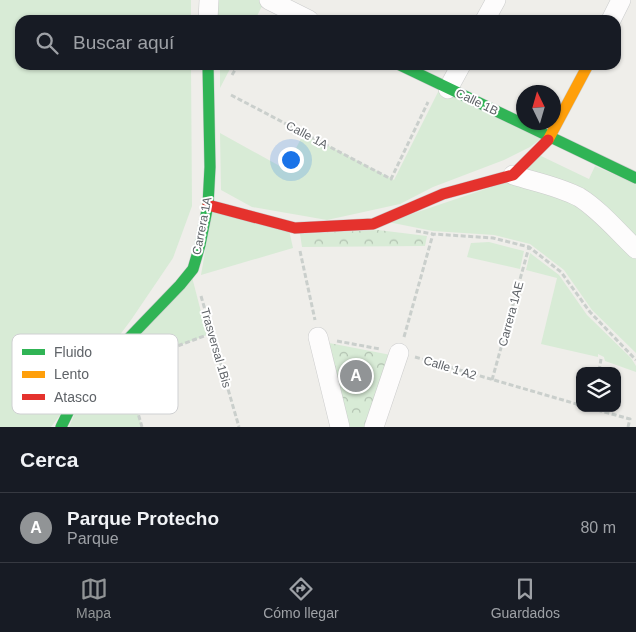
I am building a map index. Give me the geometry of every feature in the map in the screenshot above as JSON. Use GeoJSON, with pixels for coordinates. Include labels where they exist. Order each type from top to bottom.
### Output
{"type":"FeatureCollection","features":[{"type":"Feature","properties":{"kind":"street"},"geometry":{"type":"LineString","coordinates":[[208,15],[209,0]]}},
{"type":"Feature","properties":{"kind":"street"},"geometry":{"type":"LineString","coordinates":[[269,0],[299,15]]}},
{"type":"Feature","properties":{"kind":"street"},"geometry":{"type":"LineString","coordinates":[[488,15],[496,0]]}},
{"type":"Feature","properties":{"kind":"street"},"geometry":{"type":"LineString","coordinates":[[614,15],[621,0]]}},
{"type":"Feature","properties":{"kind":"street","name":"Carrera 1A"},"geometry":{"type":"LineString","coordinates":[[133,334],[193,269],[200,245],[208,205],[210,167],[208,70]]}},
{"type":"Feature","properties":{"kind":"street","name":"Calle 1B"},"geometry":{"type":"LineString","coordinates":[[410,70],[636,178]]}},
{"type":"Feature","properties":{"kind":"street"},"geometry":{"type":"LineString","coordinates":[[443,86],[457,70]]}},
{"type":"Feature","properties":{"kind":"street"},"geometry":{"type":"LineString","coordinates":[[208,205],[295,228],[373,224],[443,194],[513,175],[550,138],[585,70]]}},
{"type":"Feature","properties":{"kind":"street"},"geometry":{"type":"LineString","coordinates":[[513,175],[560,189],[579,198],[595,210],[636,249]]}},
{"type":"Feature","properties":{"kind":"street"},"geometry":{"type":"LineString","coordinates":[[318,337],[340,427]]}},
{"type":"Feature","properties":{"kind":"street"},"geometry":{"type":"LineString","coordinates":[[374,427],[399,353]]}},
{"type":"Feature","properties":{"kind":"street","name":"Carrera 1A"},"geometry":{"type":"LineString","coordinates":[[61,427],[67,414]]}},
{"type":"Feature","properties":{"kind":"path","name":"Calle 1A"},"geometry":{"type":"LineString","coordinates":[[224,92],[391,179],[443,86]]}},
{"type":"Feature","properties":{"kind":"path"},"geometry":{"type":"LineString","coordinates":[[295,228],[318,337]]}},
{"type":"Feature","properties":{"kind":"path"},"geometry":{"type":"LineString","coordinates":[[408,230],[433,234],[493,238],[529,247],[561,272],[590,312],[636,360]]}},
{"type":"Feature","properties":{"kind":"path"},"geometry":{"type":"LineString","coordinates":[[399,353],[433,234]]}},
{"type":"Feature","properties":{"kind":"path","name":"Carrera 1AE"},"geometry":{"type":"LineString","coordinates":[[492,380],[529,247]]}},
{"type":"Feature","properties":{"kind":"path","name":"Trasversal 1Bis"},"geometry":{"type":"LineString","coordinates":[[193,269],[239,427]]}},
{"type":"Feature","properties":{"kind":"path"},"geometry":{"type":"LineString","coordinates":[[178,346],[212,333]]}},
{"type":"Feature","properties":{"kind":"path","name":"Calle 1 A2"},"geometry":{"type":"LineString","coordinates":[[318,337],[399,353],[576,404]]}},
{"type":"Feature","properties":{"kind":"path"},"geometry":{"type":"LineString","coordinates":[[600,367],[601,359]]}},
{"type":"Feature","properties":{"kind":"path"},"geometry":{"type":"LineString","coordinates":[[604,412],[630,420],[628,427]]}},
{"type":"Feature","properties":{"kind":"path"},"geometry":{"type":"LineString","coordinates":[[138,414],[142,427]]}},
{"type":"Feature","properties":{"kind":"green space"},"geometry":{"type":"Polygon","coordinates":[[[0,0],[191,0],[191,15],[15,15],[15,70],[191,70],[192,206],[173,258],[121,334],[12,334],[12,414],[61,414],[51,427],[0,427],[0,0]]]}},
{"type":"Feature","properties":{"kind":"green space"},"geometry":{"type":"Polygon","coordinates":[[[218,0],[260,0],[264,2],[258,15],[218,15],[218,0]]]}},
{"type":"Feature","properties":{"kind":"green space"},"geometry":{"type":"Polygon","coordinates":[[[220,70],[229,70],[220,88],[220,70]]]}},
{"type":"Feature","properties":{"kind":"green space"},"geometry":{"type":"Polygon","coordinates":[[[439,90],[516,126],[516,130],[525,130],[542,138],[530,147],[504,160],[433,187],[400,204],[327,220],[252,207],[221,190],[220,133],[285,169],[304,133],[394,180],[439,90]]]}},
{"type":"Feature","properties":{"kind":"green space"},"geometry":{"type":"Polygon","coordinates":[[[539,155],[589,179],[595,166],[636,184],[636,244],[580,193],[521,174],[539,155]]]}},
{"type":"Feature","properties":{"kind":"green space"},"geometry":{"type":"Polygon","coordinates":[[[512,180],[575,202],[636,259],[636,353],[592,310],[564,270],[530,244],[494,235],[433,231],[388,222],[512,180]]]}},
{"type":"Feature","properties":{"kind":"green space"},"geometry":{"type":"Polygon","coordinates":[[[212,212],[289,230],[293,248],[201,275],[212,212]]]}},
{"type":"Feature","properties":{"kind":"green space"},"geometry":{"type":"Polygon","coordinates":[[[378,230],[427,236],[425,246],[302,247],[300,234],[378,230]]]}},
{"type":"Feature","properties":{"kind":"green space"},"geometry":{"type":"Polygon","coordinates":[[[489,242],[524,251],[520,269],[467,257],[471,243],[489,242]]]}},
{"type":"Feature","properties":{"kind":"green space"},"geometry":{"type":"Polygon","coordinates":[[[530,253],[559,275],[587,315],[631,358],[636,366],[636,372],[605,361],[604,357],[598,354],[598,357],[541,344],[557,278],[526,270],[530,253]]]}},
{"type":"Feature","properties":{"kind":"green space"},"geometry":{"type":"Polygon","coordinates":[[[192,277],[207,335],[178,346],[178,334],[140,334],[192,277]]]}},
{"type":"Feature","properties":{"kind":"green space"},"geometry":{"type":"Polygon","coordinates":[[[324,342],[391,355],[369,427],[344,427],[324,342]]]}},
{"type":"Feature","properties":{"kind":"green space"},"geometry":{"type":"Polygon","coordinates":[[[75,414],[138,414],[142,427],[69,427],[75,414]]]}},
{"type":"Feature","properties":{"kind":"traffic: fast"},"geometry":{"type":"LineString","coordinates":[[133,334],[193,269],[200,245],[208,205],[210,167],[208,70]]}},
{"type":"Feature","properties":{"kind":"traffic: fast"},"geometry":{"type":"LineString","coordinates":[[410,70],[636,178]]}},
{"type":"Feature","properties":{"kind":"traffic: fast"},"geometry":{"type":"LineString","coordinates":[[61,427],[67,414]]}},
{"type":"Feature","properties":{"kind":"traffic: slow"},"geometry":{"type":"LineString","coordinates":[[548,140],[585,70]]}},
{"type":"Feature","properties":{"kind":"traffic: jam"},"geometry":{"type":"LineString","coordinates":[[208,205],[295,228],[373,224],[443,194],[513,175],[548,140]]}},
{"type":"Feature","properties":{"kind":"place","name":"Parque Protecho"},"geometry":{"type":"Point","coordinates":[356,376]}}]}
